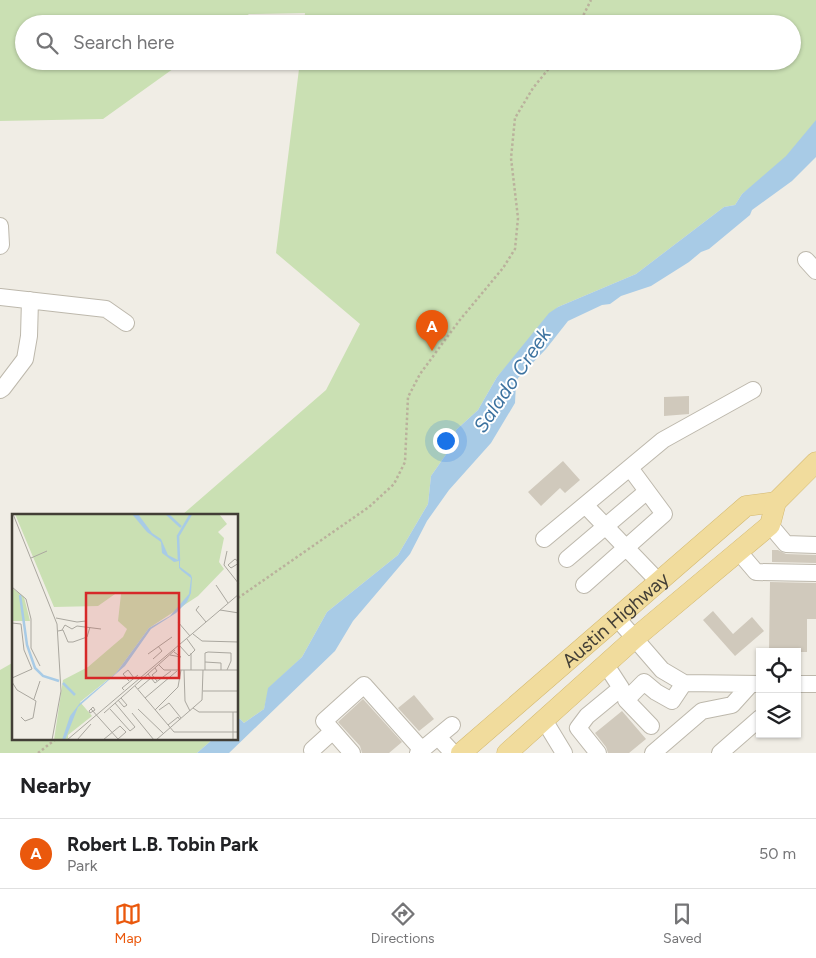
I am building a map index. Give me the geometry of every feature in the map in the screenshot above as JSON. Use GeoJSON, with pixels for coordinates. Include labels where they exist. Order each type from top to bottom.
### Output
{"type":"FeatureCollection","features":[{"type":"Feature","properties":{"kind":"main road"},"geometry":{"type":"LineString","coordinates":[[770,525],[776,502],[816,464]]}},
{"type":"Feature","properties":{"kind":"main road","name":"Austin Highway"},"geometry":{"type":"LineString","coordinates":[[461,753],[746,506],[776,502]]}},
{"type":"Feature","properties":{"kind":"main road","name":"Austin Highway"},"geometry":{"type":"LineString","coordinates":[[507,753],[635,638],[770,525]]}},
{"type":"Feature","properties":{"kind":"street"},"geometry":{"type":"LineString","coordinates":[[0,226],[0,246]]}},
{"type":"Feature","properties":{"kind":"street"},"geometry":{"type":"LineString","coordinates":[[0,297],[106,309],[126,323]]}},
{"type":"Feature","properties":{"kind":"street"},"geometry":{"type":"LineString","coordinates":[[0,390],[25,359],[29,336],[30,300]]}},
{"type":"Feature","properties":{"kind":"street"},"geometry":{"type":"LineString","coordinates":[[544,539],[663,440],[754,390]]}},
{"type":"Feature","properties":{"kind":"street"},"geometry":{"type":"LineString","coordinates":[[584,585],[664,514],[630,468]]}},
{"type":"Feature","properties":{"kind":"street"},"geometry":{"type":"LineString","coordinates":[[567,559],[646,492]]}},
{"type":"Feature","properties":{"kind":"street"},"geometry":{"type":"LineString","coordinates":[[585,505],[659,582]]}},
{"type":"Feature","properties":{"kind":"street"},"geometry":{"type":"LineString","coordinates":[[770,525],[786,544],[816,545]]}},
{"type":"Feature","properties":{"kind":"street"},"geometry":{"type":"LineString","coordinates":[[738,552],[756,572],[816,574]]}},
{"type":"Feature","properties":{"kind":"street"},"geometry":{"type":"LineString","coordinates":[[617,618],[662,670],[684,683],[755,684]]}},
{"type":"Feature","properties":{"kind":"street"},"geometry":{"type":"LineString","coordinates":[[598,753],[578,728],[587,716],[620,688],[606,665]]}},
{"type":"Feature","properties":{"kind":"street"},"geometry":{"type":"LineString","coordinates":[[651,726],[626,700],[644,682],[656,692],[672,701],[684,683]]}},
{"type":"Feature","properties":{"kind":"street"},"geometry":{"type":"LineString","coordinates":[[653,753],[702,712],[732,705],[755,684]]}},
{"type":"Feature","properties":{"kind":"street"},"geometry":{"type":"LineString","coordinates":[[801,684],[816,684]]}},
{"type":"Feature","properties":{"kind":"street"},"geometry":{"type":"LineString","coordinates":[[352,753],[324,721],[364,685],[420,752],[452,725]]}},
{"type":"Feature","properties":{"kind":"street"},"geometry":{"type":"LineString","coordinates":[[571,695],[587,716]]}},
{"type":"Feature","properties":{"kind":"street"},"geometry":{"type":"LineString","coordinates":[[720,753],[756,721],[732,705]]}},
{"type":"Feature","properties":{"kind":"street"},"geometry":{"type":"LineString","coordinates":[[544,720],[564,753]]}},
{"type":"Feature","properties":{"kind":"street"},"geometry":{"type":"LineString","coordinates":[[312,750],[333,731]]}},
{"type":"Feature","properties":{"kind":"street"},"geometry":{"type":"LineString","coordinates":[[438,737],[453,753]]}},
{"type":"Feature","properties":{"kind":"path"},"geometry":{"type":"LineString","coordinates":[[584,15],[591,0]]}},
{"type":"Feature","properties":{"kind":"path"},"geometry":{"type":"LineString","coordinates":[[239,597],[369,507],[394,484],[405,462],[408,397],[420,374],[459,321],[503,268],[515,249],[518,218],[511,158],[515,118],[533,88],[548,70]]}},
{"type":"Feature","properties":{"kind":"path"},"geometry":{"type":"LineString","coordinates":[[38,753],[55,740]]}},
{"type":"Feature","properties":{"kind":"green space"},"geometry":{"type":"Polygon","coordinates":[[[0,0],[816,0],[816,139],[742,194],[735,205],[724,207],[636,274],[558,307],[497,377],[478,410],[456,430],[454,443],[431,476],[428,504],[398,555],[327,612],[302,657],[269,688],[264,709],[244,723],[239,719],[239,514],[183,514],[326,390],[360,324],[276,253],[299,70],[801,70],[801,15],[305,15],[305,13],[248,15],[15,15],[15,70],[171,70],[103,119],[0,121],[0,0]]]}},
{"type":"Feature","properties":{"kind":"green space"},"geometry":{"type":"Polygon","coordinates":[[[12,663],[12,740],[212,740],[197,753],[0,753],[0,670],[12,663]]]}},
{"type":"Feature","properties":{"kind":"water","name":"Salado Creek"},"geometry":{"type":"Polygon","coordinates":[[[816,120],[816,157],[792,181],[752,210],[750,215],[709,249],[701,252],[689,262],[651,286],[621,296],[610,304],[602,305],[568,321],[546,349],[518,378],[515,403],[491,443],[449,490],[427,521],[410,554],[353,621],[335,651],[229,753],[197,753],[212,740],[239,740],[239,719],[244,723],[264,709],[268,688],[302,657],[327,612],[398,555],[428,504],[431,476],[454,443],[456,430],[478,410],[497,377],[549,313],[558,307],[636,274],[724,207],[735,205],[742,194],[786,156],[816,120]]]}},
{"type":"Feature","properties":{"kind":"building"},"geometry":{"type":"Polygon","coordinates":[[[689,396],[689,414],[664,416],[664,397],[689,396]]]}},
{"type":"Feature","properties":{"kind":"building"},"geometry":{"type":"Polygon","coordinates":[[[563,461],[580,480],[565,493],[560,488],[541,506],[528,492],[563,461]]]}},
{"type":"Feature","properties":{"kind":"building"},"geometry":{"type":"Polygon","coordinates":[[[772,550],[778,550],[786,554],[816,555],[816,563],[772,562],[772,550]]]}},
{"type":"Feature","properties":{"kind":"building"},"geometry":{"type":"Polygon","coordinates":[[[770,582],[816,583],[816,619],[807,619],[807,652],[801,652],[801,648],[769,648],[770,582]]]}},
{"type":"Feature","properties":{"kind":"building"},"geometry":{"type":"Polygon","coordinates":[[[713,611],[733,634],[752,617],[764,631],[735,656],[703,620],[713,611]]]}},
{"type":"Feature","properties":{"kind":"building"},"geometry":{"type":"Polygon","coordinates":[[[414,695],[434,719],[419,731],[398,708],[414,695]]]}},
{"type":"Feature","properties":{"kind":"building"},"geometry":{"type":"Polygon","coordinates":[[[363,699],[402,742],[389,753],[362,753],[360,746],[338,722],[363,699]]]}},
{"type":"Feature","properties":{"kind":"building"},"geometry":{"type":"Polygon","coordinates":[[[622,711],[646,739],[629,753],[608,753],[606,747],[595,733],[622,711]]]}},
{"type":"Feature","properties":{"kind":"place","name":"Robert L.B. Tobin Park"},"geometry":{"type":"Point","coordinates":[432,351]}}]}
